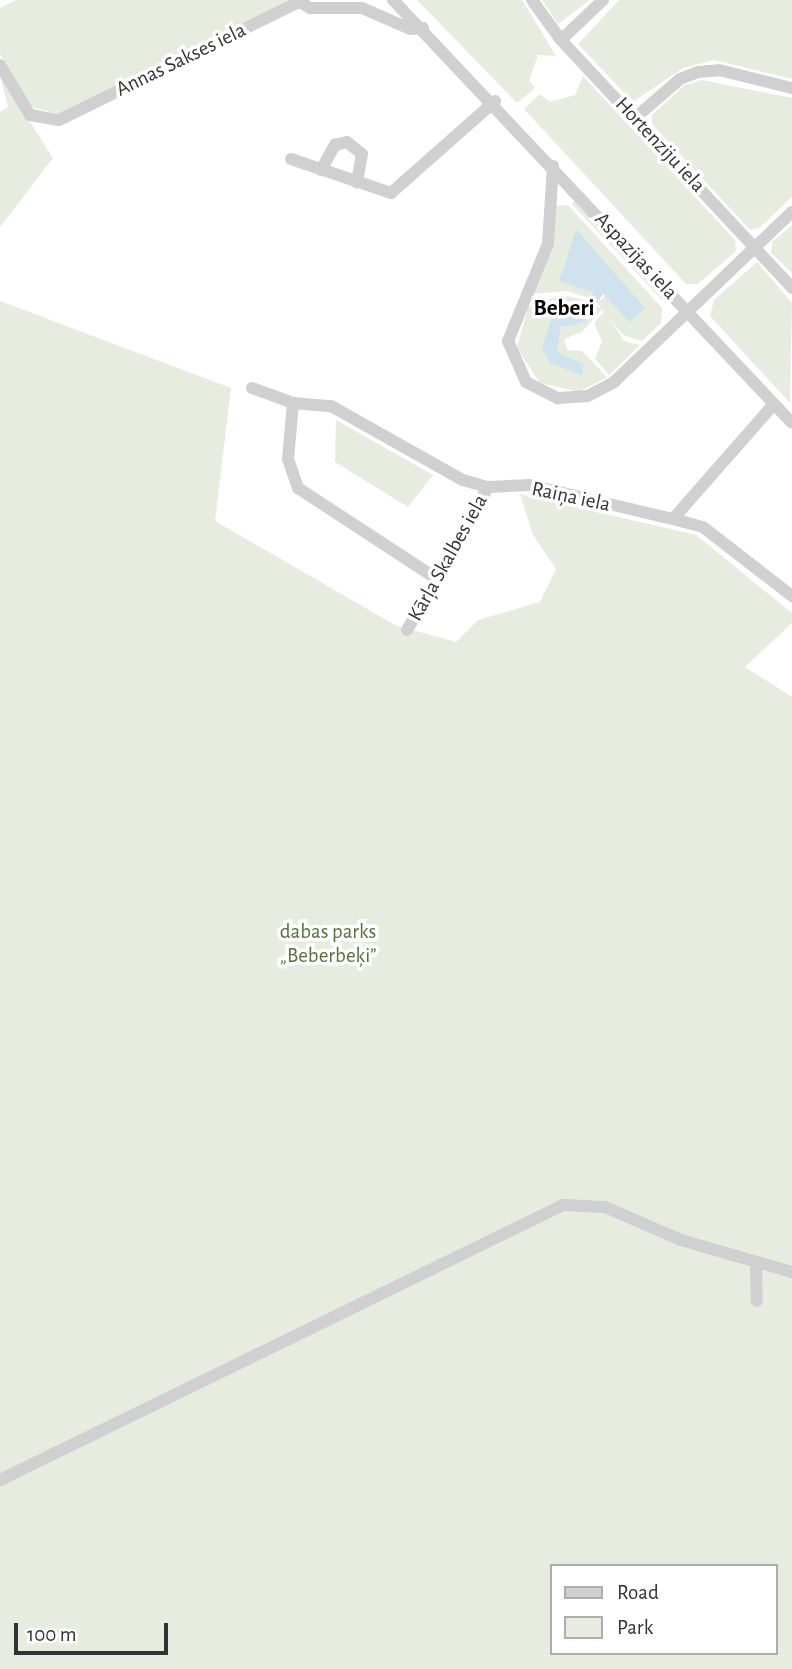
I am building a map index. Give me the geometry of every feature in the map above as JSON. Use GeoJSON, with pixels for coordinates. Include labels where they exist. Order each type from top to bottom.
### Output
{"type":"FeatureCollection","features":[{"type":"Feature","properties":{"kind":"street","name":"Aspazijas iela"},"geometry":{"type":"LineString","coordinates":[[393,0],[495,101],[685,309],[601,392],[558,398],[526,382],[512,360],[510,325],[548,244],[553,166]]}},
{"type":"Feature","properties":{"kind":"street","name":"Hortenziju iela"},"geometry":{"type":"LineString","coordinates":[[532,0],[561,40],[636,117],[792,288]]}},
{"type":"Feature","properties":{"kind":"street"},"geometry":{"type":"LineString","coordinates":[[561,40],[603,0]]}},
{"type":"Feature","properties":{"kind":"street"},"geometry":{"type":"LineString","coordinates":[[302,1],[310,8],[362,8],[410,29],[423,28]]}},
{"type":"Feature","properties":{"kind":"street","name":"Annas Sakses iela"},"geometry":{"type":"LineString","coordinates":[[0,65],[30,115],[59,120],[302,1]]}},
{"type":"Feature","properties":{"kind":"street"},"geometry":{"type":"LineString","coordinates":[[636,117],[680,79],[698,72],[719,70],[792,89]]}},
{"type":"Feature","properties":{"kind":"street"},"geometry":{"type":"LineString","coordinates":[[291,159],[391,193],[400,189],[495,101]]}},
{"type":"Feature","properties":{"kind":"street"},"geometry":{"type":"LineString","coordinates":[[321,170],[335,145],[347,142],[362,154],[358,183]]}},
{"type":"Feature","properties":{"kind":"street"},"geometry":{"type":"LineString","coordinates":[[792,212],[685,309],[792,423]]}},
{"type":"Feature","properties":{"kind":"street","name":"Raiņa iela"},"geometry":{"type":"LineString","coordinates":[[252,388],[293,403],[331,406],[426,464],[488,487],[529,485],[703,527],[792,596]]}},
{"type":"Feature","properties":{"kind":"street"},"geometry":{"type":"LineString","coordinates":[[293,403],[288,459],[298,488],[437,579]]}},
{"type":"Feature","properties":{"kind":"street"},"geometry":{"type":"LineString","coordinates":[[673,519],[774,404]]}},
{"type":"Feature","properties":{"kind":"street","name":"Kārļa Skalbes iela"},"geometry":{"type":"LineString","coordinates":[[407,630],[488,487]]}},
{"type":"Feature","properties":{"kind":"street"},"geometry":{"type":"LineString","coordinates":[[0,1480],[563,1205],[605,1207],[681,1240],[792,1272]]}},
{"type":"Feature","properties":{"kind":"street"},"geometry":{"type":"LineString","coordinates":[[756,1262],[757,1301]]}},
{"type":"Feature","properties":{"kind":"green space"},"geometry":{"type":"Polygon","coordinates":[[[16,0],[289,0],[63,115],[31,107],[0,54],[0,8],[16,0]]]}},
{"type":"Feature","properties":{"kind":"green space"},"geometry":{"type":"Polygon","coordinates":[[[417,0],[522,0],[556,56],[538,55],[529,81],[535,88],[517,103],[417,0]]]}},
{"type":"Feature","properties":{"kind":"green space"},"geometry":{"type":"Polygon","coordinates":[[[542,0],[590,0],[558,24],[542,0]]]}},
{"type":"Feature","properties":{"kind":"green space"},"geometry":{"type":"Polygon","coordinates":[[[619,0],[792,0],[792,79],[714,60],[683,68],[633,102],[578,44],[619,0]]]}},
{"type":"Feature","properties":{"kind":"green space"},"geometry":{"type":"Polygon","coordinates":[[[0,75],[53,158],[0,227],[0,112],[8,107],[0,75]]]}},
{"type":"Feature","properties":{"kind":"green space"},"geometry":{"type":"Polygon","coordinates":[[[583,76],[735,240],[736,251],[698,284],[686,284],[524,109],[540,94],[550,102],[575,95],[583,76]]]}},
{"type":"Feature","properties":{"kind":"green space"},"geometry":{"type":"Polygon","coordinates":[[[702,80],[792,98],[792,197],[759,228],[750,230],[652,124],[652,115],[685,85],[702,80]]]}},
{"type":"Feature","properties":{"kind":"green space"},"geometry":{"type":"Polygon","coordinates":[[[577,199],[666,296],[662,300],[572,204],[577,199]]]}},
{"type":"Feature","properties":{"kind":"green space"},"geometry":{"type":"Polygon","coordinates":[[[568,205],[662,308],[661,323],[642,341],[623,335],[597,303],[607,295],[576,229],[559,281],[593,291],[590,298],[566,291],[532,294],[552,251],[556,206],[568,205]]]}},
{"type":"Feature","properties":{"kind":"green space"},"geometry":{"type":"Polygon","coordinates":[[[792,225],[792,273],[771,253],[772,242],[792,225]]]}},
{"type":"Feature","properties":{"kind":"green space"},"geometry":{"type":"Polygon","coordinates":[[[757,262],[792,303],[790,403],[710,316],[714,300],[757,262]]]}},
{"type":"Feature","properties":{"kind":"green space"},"geometry":{"type":"Polygon","coordinates":[[[562,295],[588,301],[582,312],[568,311],[542,347],[581,375],[584,364],[557,352],[556,335],[564,324],[585,322],[595,305],[602,309],[582,332],[564,339],[567,350],[582,351],[607,377],[579,392],[540,383],[517,348],[528,307],[562,295]]]}},
{"type":"Feature","properties":{"kind":"green space","name":"dabas parks „Beberbeķi”"},"geometry":{"type":"Polygon","coordinates":[[[0,301],[231,388],[215,521],[395,625],[456,642],[478,620],[540,602],[556,569],[533,535],[520,494],[696,535],[792,613],[792,623],[745,667],[792,697],[792,1669],[0,1669],[0,301]]]}},
{"type":"Feature","properties":{"kind":"green space"},"geometry":{"type":"Polygon","coordinates":[[[605,311],[624,341],[640,345],[609,375],[595,359],[602,341],[594,323],[605,311]]]}},
{"type":"Feature","properties":{"kind":"green space"},"geometry":{"type":"Polygon","coordinates":[[[336,420],[433,475],[408,507],[335,462],[336,420]]]}},
{"type":"Feature","properties":{"kind":"water"},"geometry":{"type":"Polygon","coordinates":[[[576,229],[645,308],[630,322],[603,294],[585,322],[561,327],[557,352],[584,364],[582,375],[550,363],[542,347],[552,318],[582,311],[593,292],[559,281],[576,229]]]}},
{"type":"Feature","properties":{"kind":"district","name":"Beberi"},"geometry":{"type":"Point","coordinates":[564,309]}}]}
